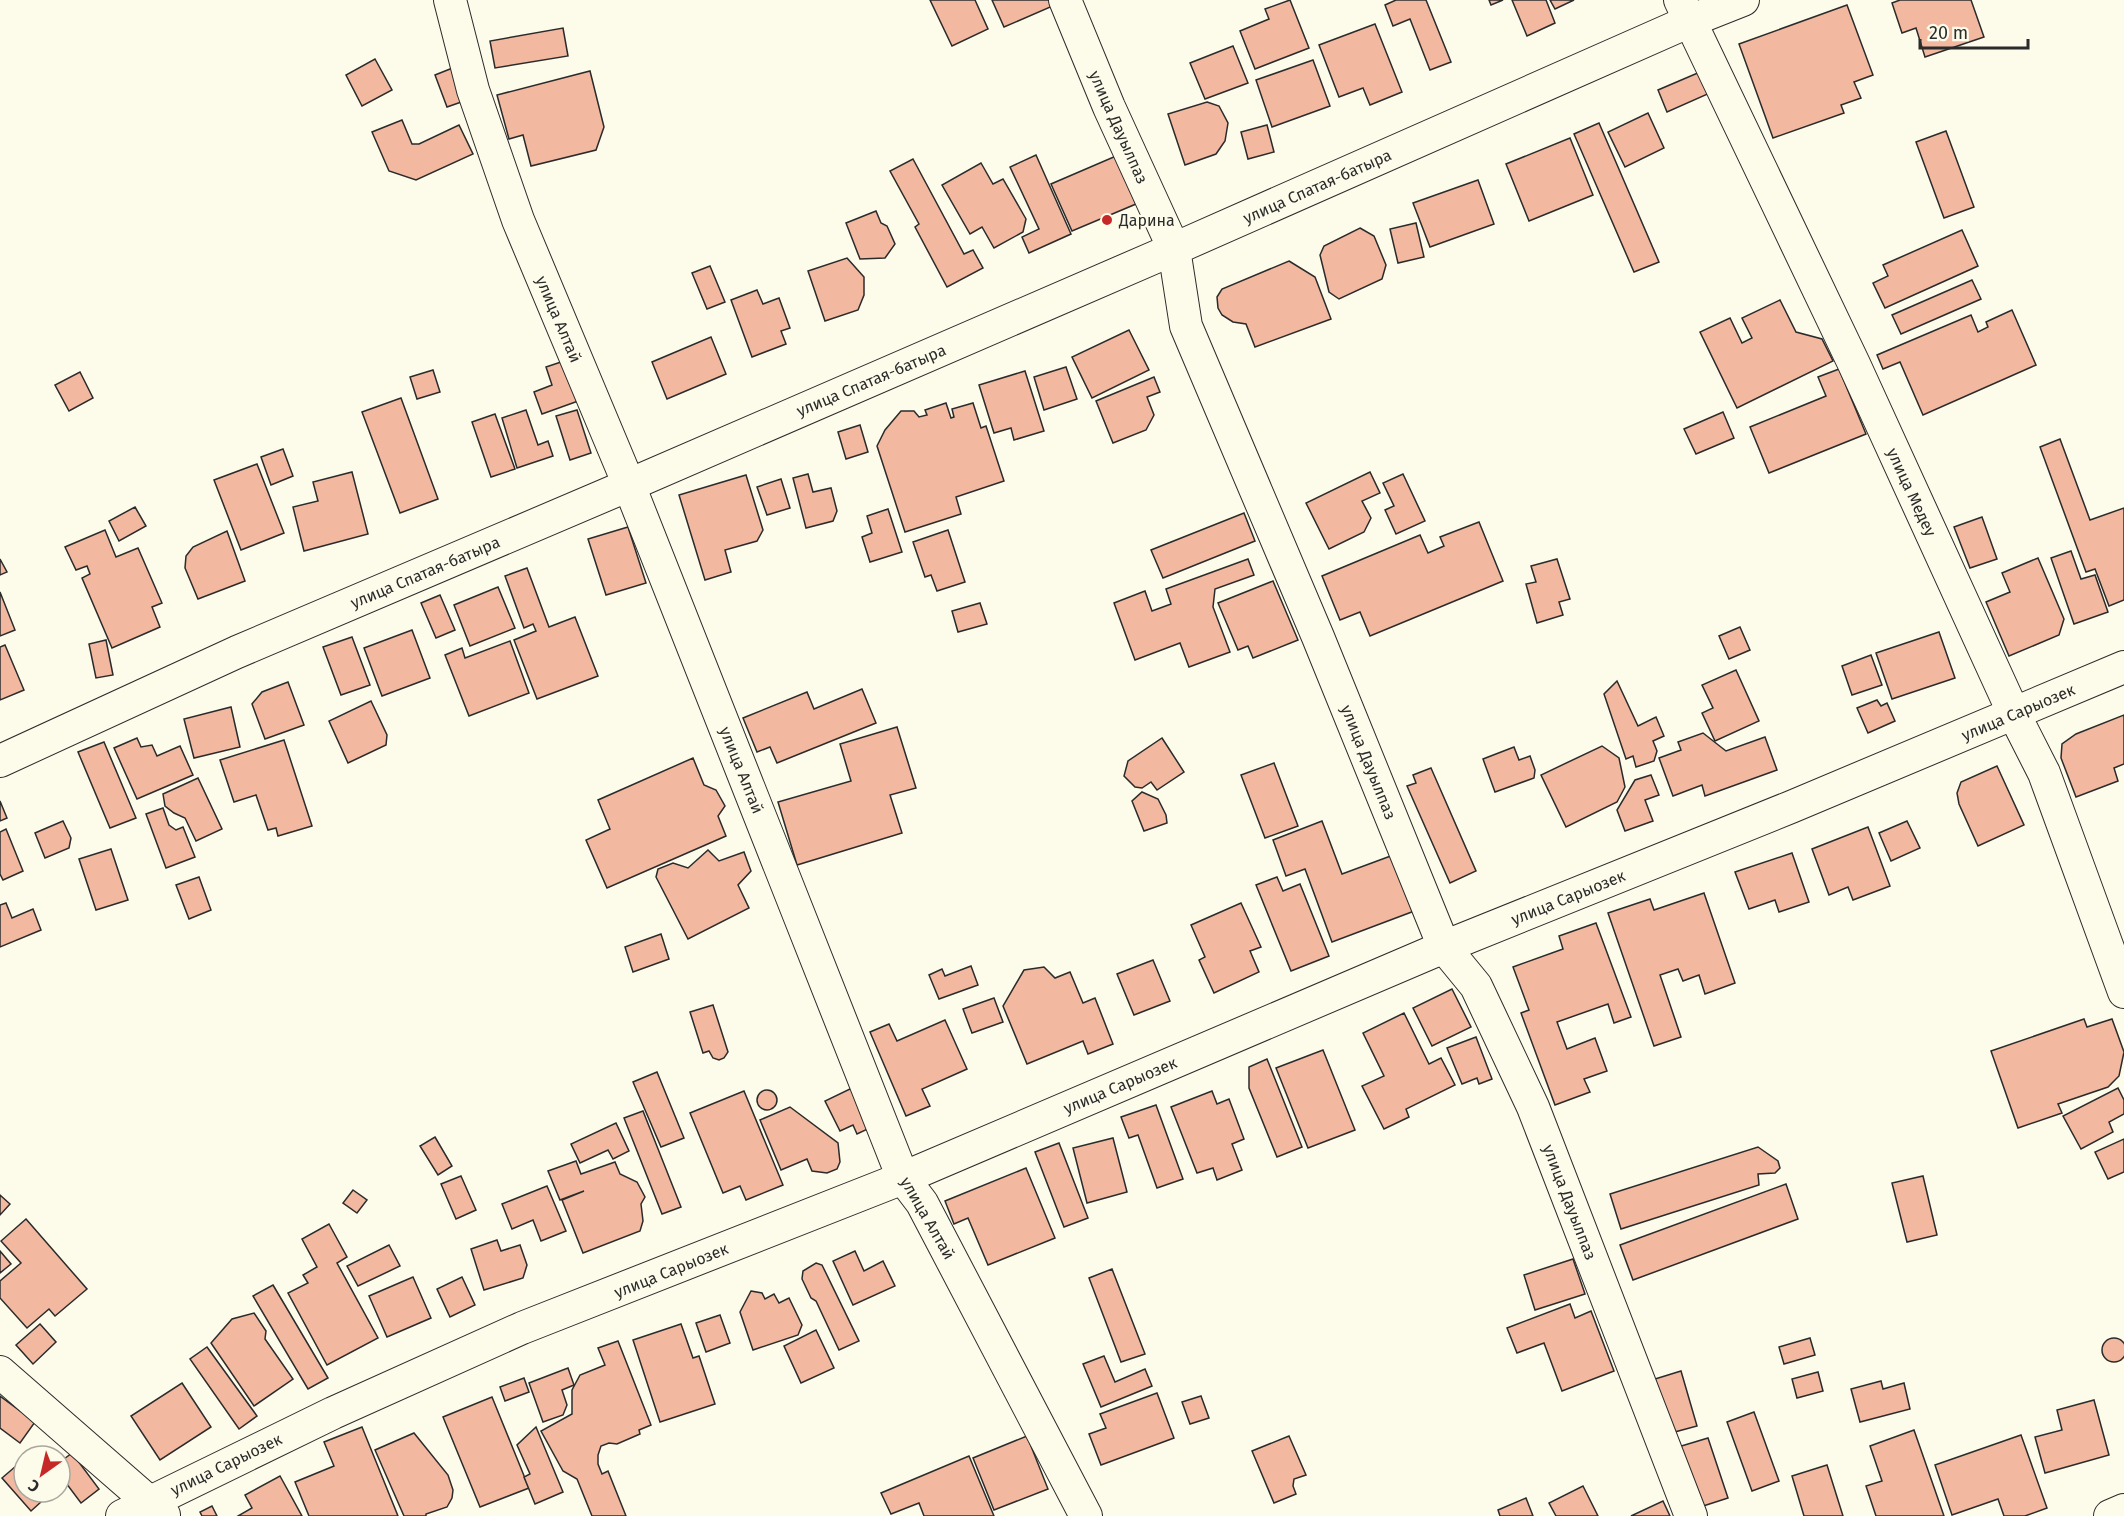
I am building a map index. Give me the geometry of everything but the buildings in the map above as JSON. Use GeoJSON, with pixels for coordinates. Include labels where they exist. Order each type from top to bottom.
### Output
{"type":"FeatureCollection","features":[{"type":"Feature","properties":{"kind":"street","name":"улица Алтай"},"geometry":{"type":"LineString","coordinates":[[450,0],[472,90],[518,220],[629,485],[903,1178],[922,1203],[1086,1516]]}},
{"type":"Feature","properties":{"kind":"street","name":"улица Дауылпаз"},"geometry":{"type":"LineString","coordinates":[[1065,0],[1109,107],[1174,249],[1186,326],[1318,637],[1444,947],[1476,986],[1533,1107],[1691,1516]]}},
{"type":"Feature","properties":{"kind":"street","name":"улица Спатая-батыра"},"geometry":{"type":"LineString","coordinates":[[0,761],[237,652],[1174,249],[1685,10],[1743,0]]}},
{"type":"Feature","properties":{"kind":"street","name":"улица Медеу"},"geometry":{"type":"LineString","coordinates":[[1685,10],[1854,364],[2014,714],[2044,773],[2124,992]]}},
{"type":"Feature","properties":{"kind":"street","name":"улица Сарыозек"},"geometry":{"type":"LineString","coordinates":[[122,1516],[157,1509],[333,1413],[522,1328],[903,1178],[1444,947],[1791,807],[2124,667]]}},
{"type":"Feature","properties":{"kind":"street"},"geometry":{"type":"LineString","coordinates":[[0,1372],[157,1509]]}},
{"type":"Feature","properties":{"kind":"street"},"geometry":{"type":"LineString","coordinates":[[2110,1516],[2124,1510]]}},
{"type":"Feature","properties":{"kind":"place","name":"Дарина"},"geometry":{"type":"Point","coordinates":[1107,220]}}]}
